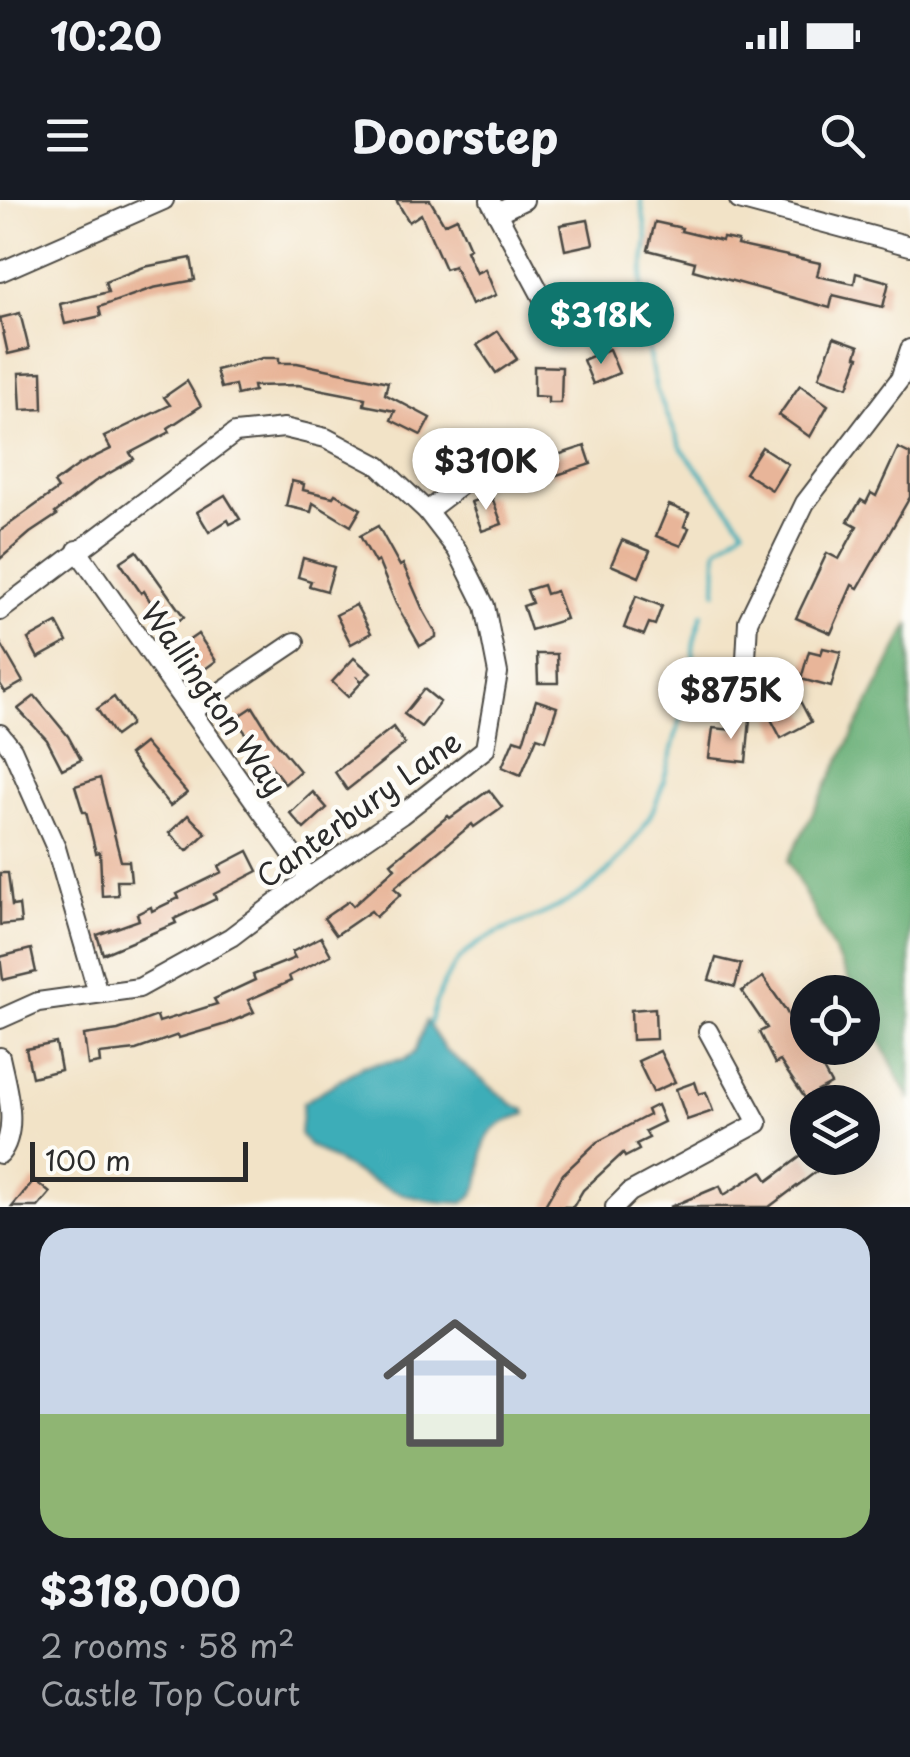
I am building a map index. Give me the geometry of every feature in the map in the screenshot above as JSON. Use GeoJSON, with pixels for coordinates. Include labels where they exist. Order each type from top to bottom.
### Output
{"type":"FeatureCollection","features":[{"type":"Feature","properties":{"kind":"street"},"geometry":{"type":"LineString","coordinates":[[0,272],[164,200]]}},
{"type":"Feature","properties":{"kind":"street"},"geometry":{"type":"LineString","coordinates":[[524,200],[493,206],[548,308]]}},
{"type":"Feature","properties":{"kind":"street"},"geometry":{"type":"LineString","coordinates":[[739,200],[910,246]]}},
{"type":"Feature","properties":{"kind":"street"},"geometry":{"type":"LineString","coordinates":[[746,659],[748,620],[805,504],[900,379],[910,350]]}},
{"type":"Feature","properties":{"kind":"street","name":"Canterbury Lane"},"geometry":{"type":"LineString","coordinates":[[0,611],[236,433],[284,428],[326,438],[380,466],[427,511],[457,550],[485,606],[498,673],[485,749],[232,937],[139,988],[38,1002],[0,1019]]}},
{"type":"Feature","properties":{"kind":"street"},"geometry":{"type":"LineString","coordinates":[[427,511],[516,443]]}},
{"type":"Feature","properties":{"kind":"street","name":"Wallington Way"},"geometry":{"type":"LineString","coordinates":[[78,550],[308,878]]}},
{"type":"Feature","properties":{"kind":"street"},"geometry":{"type":"LineString","coordinates":[[191,712],[295,642]]}},
{"type":"Feature","properties":{"kind":"street"},"geometry":{"type":"LineString","coordinates":[[0,734],[12,749],[56,848],[98,993]]}},
{"type":"Feature","properties":{"kind":"street"},"geometry":{"type":"LineString","coordinates":[[615,1207],[630,1192],[758,1124],[708,1031]]}},
{"type":"Feature","properties":{"kind":"street"},"geometry":{"type":"LineString","coordinates":[[0,1057],[11,1124],[0,1154]]}},
{"type":"Feature","properties":{"kind":"green space"},"geometry":{"type":"Polygon","coordinates":[[[910,623],[910,1100],[880,1041],[880,975],[846,975],[788,861],[910,623]]]}},
{"type":"Feature","properties":{"kind":"water"},"geometry":{"type":"Polygon","coordinates":[[[426,1021],[445,1050],[526,1114],[491,1132],[485,1143],[480,1179],[464,1203],[420,1199],[382,1186],[309,1145],[300,1134],[303,1103],[363,1066],[405,1059],[415,1052],[426,1021]]]}},
{"type":"Feature","properties":{"kind":"building"},"geometry":{"type":"Polygon","coordinates":[[[396,200],[430,200],[444,224],[457,218],[476,273],[485,269],[496,295],[471,305],[454,266],[445,269],[421,214],[409,222],[396,200]]]}},
{"type":"Feature","properties":{"kind":"building"},"geometry":{"type":"Polygon","coordinates":[[[588,220],[593,244],[565,250],[560,225],[588,220]]]}},
{"type":"Feature","properties":{"kind":"building"},"geometry":{"type":"Polygon","coordinates":[[[655,222],[820,263],[817,276],[854,284],[856,273],[889,282],[883,307],[833,295],[830,308],[693,270],[695,262],[648,250],[655,222]]]}},
{"type":"Feature","properties":{"kind":"building"},"geometry":{"type":"Polygon","coordinates":[[[191,258],[195,280],[153,288],[99,307],[101,316],[65,324],[60,304],[108,292],[105,282],[144,267],[191,258]]]}},
{"type":"Feature","properties":{"kind":"building"},"geometry":{"type":"Polygon","coordinates":[[[20,313],[29,349],[8,354],[0,318],[20,313]]]}},
{"type":"Feature","properties":{"kind":"building"},"geometry":{"type":"Polygon","coordinates":[[[498,331],[517,359],[496,373],[477,345],[498,331]]]}},
{"type":"Feature","properties":{"kind":"building"},"geometry":{"type":"Polygon","coordinates":[[[834,337],[859,346],[848,387],[819,377],[834,337]]]}},
{"type":"Feature","properties":{"kind":"building"},"geometry":{"type":"Polygon","coordinates":[[[609,349],[619,373],[593,384],[583,360],[609,349]]]}},
{"type":"Feature","properties":{"kind":"building"},"geometry":{"type":"Polygon","coordinates":[[[279,358],[279,363],[297,363],[388,382],[385,394],[430,418],[421,435],[391,420],[395,411],[364,405],[365,398],[298,385],[253,386],[254,391],[237,395],[235,385],[221,388],[216,370],[279,358]]]}},
{"type":"Feature","properties":{"kind":"building"},"geometry":{"type":"Polygon","coordinates":[[[534,366],[562,367],[561,403],[548,403],[548,397],[534,396],[534,366]]]}},
{"type":"Feature","properties":{"kind":"building"},"geometry":{"type":"Polygon","coordinates":[[[42,372],[43,409],[21,410],[19,373],[42,372]]]}},
{"type":"Feature","properties":{"kind":"building"},"geometry":{"type":"Polygon","coordinates":[[[187,381],[201,406],[168,428],[170,432],[130,453],[134,459],[94,482],[0,559],[0,531],[58,489],[54,483],[111,449],[104,437],[170,405],[164,397],[187,381]]]}},
{"type":"Feature","properties":{"kind":"building"},"geometry":{"type":"Polygon","coordinates":[[[800,385],[828,405],[810,437],[779,415],[800,385]]]}},
{"type":"Feature","properties":{"kind":"building"},"geometry":{"type":"Polygon","coordinates":[[[437,443],[459,465],[443,479],[423,455],[437,443]]]}},
{"type":"Feature","properties":{"kind":"building"},"geometry":{"type":"Polygon","coordinates":[[[585,446],[591,464],[554,476],[548,458],[585,446]]]}},
{"type":"Feature","properties":{"kind":"building"},"geometry":{"type":"Polygon","coordinates":[[[762,447],[788,464],[772,490],[745,473],[762,447]]]}},
{"type":"Feature","properties":{"kind":"building"},"geometry":{"type":"Polygon","coordinates":[[[898,448],[910,454],[910,497],[858,588],[852,585],[831,633],[796,618],[827,553],[839,559],[857,526],[848,521],[861,500],[866,503],[871,493],[876,496],[898,448]]]}},
{"type":"Feature","properties":{"kind":"building"},"geometry":{"type":"Polygon","coordinates":[[[292,481],[304,484],[303,490],[333,497],[335,494],[361,509],[351,526],[313,503],[311,512],[286,506],[292,481]]]}},
{"type":"Feature","properties":{"kind":"building"},"geometry":{"type":"Polygon","coordinates":[[[225,495],[240,519],[230,524],[228,520],[209,532],[197,512],[225,495]]]}},
{"type":"Feature","properties":{"kind":"building"},"geometry":{"type":"Polygon","coordinates":[[[491,495],[502,524],[482,531],[471,502],[491,495]]]}},
{"type":"Feature","properties":{"kind":"building"},"geometry":{"type":"Polygon","coordinates":[[[669,505],[689,513],[684,526],[689,528],[681,546],[656,536],[669,505]]]}},
{"type":"Feature","properties":{"kind":"building"},"geometry":{"type":"Polygon","coordinates":[[[378,526],[400,566],[403,564],[436,633],[436,637],[420,646],[378,561],[375,563],[360,536],[378,526]]]}},
{"type":"Feature","properties":{"kind":"building"},"geometry":{"type":"Polygon","coordinates":[[[622,540],[650,551],[639,577],[611,565],[622,540]]]}},
{"type":"Feature","properties":{"kind":"building"},"geometry":{"type":"Polygon","coordinates":[[[137,551],[184,617],[166,628],[144,591],[141,593],[120,562],[137,551]]]}},
{"type":"Feature","properties":{"kind":"building"},"geometry":{"type":"Polygon","coordinates":[[[303,558],[334,567],[327,591],[309,586],[311,581],[298,577],[303,558]]]}},
{"type":"Feature","properties":{"kind":"building"},"geometry":{"type":"Polygon","coordinates":[[[543,585],[546,594],[556,591],[566,619],[531,630],[523,606],[532,603],[527,590],[543,585]]]}},
{"type":"Feature","properties":{"kind":"building"},"geometry":{"type":"Polygon","coordinates":[[[636,596],[662,606],[655,625],[649,623],[644,635],[624,628],[636,596]]]}},
{"type":"Feature","properties":{"kind":"building"},"geometry":{"type":"Polygon","coordinates":[[[356,605],[371,633],[351,644],[336,615],[356,605]]]}},
{"type":"Feature","properties":{"kind":"building"},"geometry":{"type":"Polygon","coordinates":[[[57,623],[67,642],[38,658],[28,639],[57,623]]]}},
{"type":"Feature","properties":{"kind":"building"},"geometry":{"type":"Polygon","coordinates":[[[198,634],[216,661],[198,674],[178,648],[198,634]]]}},
{"type":"Feature","properties":{"kind":"building"},"geometry":{"type":"Polygon","coordinates":[[[0,642],[23,682],[5,692],[0,684],[0,642]]]}},
{"type":"Feature","properties":{"kind":"building"},"geometry":{"type":"Polygon","coordinates":[[[823,648],[841,652],[831,687],[801,679],[809,651],[821,654],[823,648]]]}},
{"type":"Feature","properties":{"kind":"building"},"geometry":{"type":"Polygon","coordinates":[[[537,654],[557,654],[558,683],[538,683],[537,654]]]}},
{"type":"Feature","properties":{"kind":"building"},"geometry":{"type":"Polygon","coordinates":[[[354,658],[371,673],[362,681],[359,679],[361,683],[348,697],[332,682],[354,658]]]}},
{"type":"Feature","properties":{"kind":"building"},"geometry":{"type":"Polygon","coordinates":[[[424,689],[440,702],[421,727],[404,714],[424,689]]]}},
{"type":"Feature","properties":{"kind":"building"},"geometry":{"type":"Polygon","coordinates":[[[35,696],[68,736],[81,760],[62,769],[47,740],[18,709],[35,696]]]}},
{"type":"Feature","properties":{"kind":"building"},"geometry":{"type":"Polygon","coordinates":[[[114,697],[130,721],[115,736],[97,709],[114,697]]]}},
{"type":"Feature","properties":{"kind":"building"},"geometry":{"type":"Polygon","coordinates":[[[799,699],[811,722],[781,738],[771,719],[782,714],[779,709],[799,699]]]}},
{"type":"Feature","properties":{"kind":"building"},"geometry":{"type":"Polygon","coordinates":[[[536,700],[557,707],[546,740],[537,737],[521,775],[502,767],[514,739],[523,742],[536,700]]]}},
{"type":"Feature","properties":{"kind":"building"},"geometry":{"type":"Polygon","coordinates":[[[253,707],[300,771],[285,784],[235,719],[253,707]]]}},
{"type":"Feature","properties":{"kind":"building"},"geometry":{"type":"Polygon","coordinates":[[[735,718],[750,719],[746,762],[709,758],[713,728],[734,730],[735,718]]]}},
{"type":"Feature","properties":{"kind":"building"},"geometry":{"type":"Polygon","coordinates":[[[393,727],[405,744],[347,790],[335,772],[393,727]]]}},
{"type":"Feature","properties":{"kind":"building"},"geometry":{"type":"Polygon","coordinates":[[[144,743],[187,793],[170,806],[129,755],[144,743]]]}},
{"type":"Feature","properties":{"kind":"building"},"geometry":{"type":"Polygon","coordinates":[[[100,778],[121,861],[129,861],[131,881],[117,881],[118,895],[102,896],[100,852],[96,853],[75,786],[100,778]]]}},
{"type":"Feature","properties":{"kind":"building"},"geometry":{"type":"Polygon","coordinates":[[[489,790],[502,807],[474,827],[472,824],[394,888],[401,894],[376,917],[371,911],[336,935],[324,918],[349,901],[353,906],[395,868],[391,863],[448,816],[489,790]]]}},
{"type":"Feature","properties":{"kind":"building"},"geometry":{"type":"Polygon","coordinates":[[[313,792],[327,808],[304,829],[290,813],[313,792]]]}},
{"type":"Feature","properties":{"kind":"building"},"geometry":{"type":"Polygon","coordinates":[[[188,815],[206,833],[187,851],[169,833],[188,815]]]}},
{"type":"Feature","properties":{"kind":"building"},"geometry":{"type":"Polygon","coordinates":[[[248,851],[258,871],[214,894],[216,899],[174,919],[176,923],[103,954],[97,935],[139,920],[137,914],[179,898],[177,894],[222,872],[219,866],[248,851]]]}},
{"type":"Feature","properties":{"kind":"building"},"geometry":{"type":"Polygon","coordinates":[[[0,873],[8,873],[12,906],[19,905],[21,923],[0,925],[0,873]]]}},
{"type":"Feature","properties":{"kind":"building"},"geometry":{"type":"Polygon","coordinates":[[[321,937],[331,955],[289,976],[291,981],[248,1000],[254,1012],[136,1050],[99,1054],[100,1063],[88,1065],[84,1035],[118,1030],[157,1016],[159,1022],[217,1004],[214,999],[255,980],[253,975],[295,958],[292,952],[321,937]]]}},
{"type":"Feature","properties":{"kind":"building"},"geometry":{"type":"Polygon","coordinates":[[[31,949],[36,972],[3,980],[0,957],[31,949]]]}},
{"type":"Feature","properties":{"kind":"building"},"geometry":{"type":"Polygon","coordinates":[[[716,958],[741,964],[735,987],[709,980],[716,958]]]}},
{"type":"Feature","properties":{"kind":"building"},"geometry":{"type":"Polygon","coordinates":[[[763,977],[790,1018],[790,1065],[821,1065],[831,1084],[796,1085],[780,1061],[775,1064],[759,1032],[767,1028],[742,991],[763,977]]]}},
{"type":"Feature","properties":{"kind":"building"},"geometry":{"type":"Polygon","coordinates":[[[655,1008],[656,1039],[632,1040],[631,1010],[655,1008]]]}},
{"type":"Feature","properties":{"kind":"building"},"geometry":{"type":"Polygon","coordinates":[[[56,1043],[61,1070],[32,1077],[26,1049],[56,1043]]]}},
{"type":"Feature","properties":{"kind":"building"},"geometry":{"type":"Polygon","coordinates":[[[660,1051],[675,1082],[653,1092],[638,1061],[660,1051]]]}},
{"type":"Feature","properties":{"kind":"building"},"geometry":{"type":"Polygon","coordinates":[[[695,1082],[699,1094],[706,1092],[713,1111],[687,1120],[676,1089],[695,1082]]]}},
{"type":"Feature","properties":{"kind":"building"},"geometry":{"type":"Polygon","coordinates":[[[657,1105],[664,1122],[645,1131],[649,1138],[636,1144],[639,1150],[625,1157],[623,1153],[583,1190],[573,1207],[544,1207],[563,1174],[597,1142],[649,1115],[647,1110],[657,1105]]]}},
{"type":"Feature","properties":{"kind":"building"},"geometry":{"type":"Polygon","coordinates":[[[790,1164],[790,1175],[812,1175],[769,1207],[670,1207],[720,1186],[724,1195],[762,1171],[768,1181],[790,1164]]]}},
{"type":"Feature","properties":{"kind":"building"},"geometry":{"type":"Polygon","coordinates":[[[34,1180],[50,1193],[38,1207],[12,1207],[34,1180]]]}},
{"type":"Feature","properties":{"kind":"waterway"},"geometry":{"type":"LineString","coordinates":[[641,200],[647,238],[642,281],[643,325],[656,389],[682,449],[744,528],[717,549],[716,592]]}},
{"type":"Feature","properties":{"kind":"waterway"},"geometry":{"type":"LineString","coordinates":[[430,1024],[440,991],[470,950],[488,937],[583,892],[615,864],[641,831],[660,793],[679,724],[692,697],[696,674],[693,646],[702,614]]}}]}
